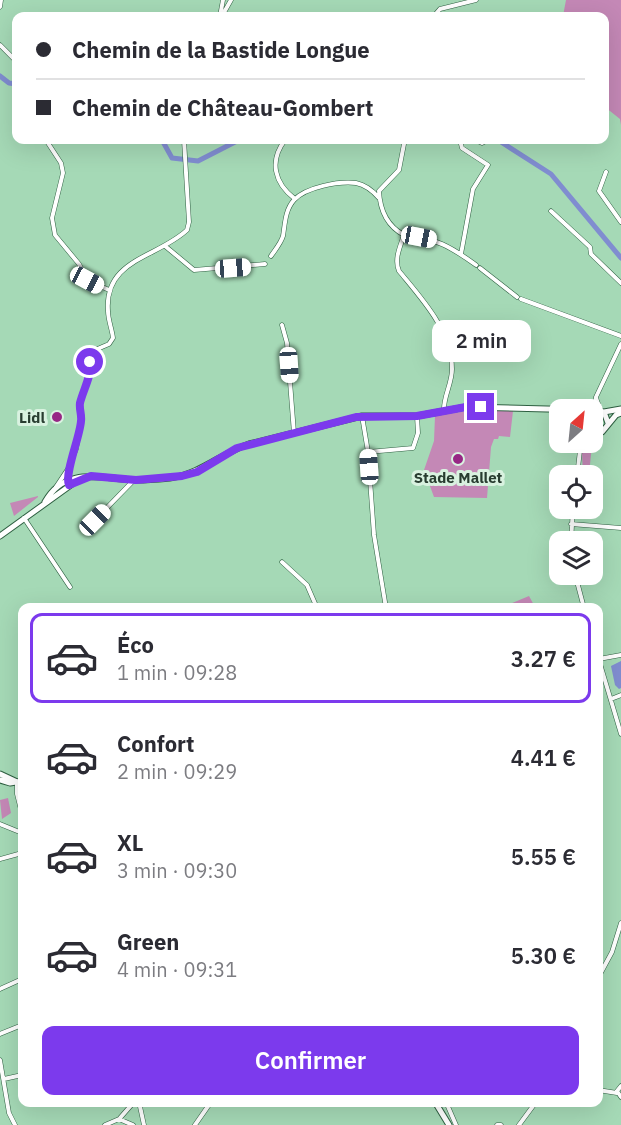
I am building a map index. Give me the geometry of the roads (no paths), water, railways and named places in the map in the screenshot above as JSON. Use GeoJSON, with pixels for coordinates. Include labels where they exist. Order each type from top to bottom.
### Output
{"type":"FeatureCollection","features":[{"type":"Feature","properties":{"kind":"street"},"geometry":{"type":"LineString","coordinates":[[0,7],[1,0]]}},
{"type":"Feature","properties":{"kind":"street"},"geometry":{"type":"LineString","coordinates":[[437,12],[440,9],[476,0]]}},
{"type":"Feature","properties":{"kind":"street"},"geometry":{"type":"LineString","coordinates":[[0,45],[12,57]]}},
{"type":"Feature","properties":{"kind":"street"},"geometry":{"type":"LineString","coordinates":[[49,144],[61,163],[63,173],[52,218],[55,235],[79,264],[87,280],[108,290]]}},
{"type":"Feature","properties":{"kind":"street"},"geometry":{"type":"LineString","coordinates":[[55,493],[76,449],[81,422],[79,406],[91,369],[90,357],[95,350],[109,344],[113,338],[107,310],[108,290],[123,268],[180,236],[189,222],[184,144]]}},
{"type":"Feature","properties":{"kind":"street"},"geometry":{"type":"LineString","coordinates":[[282,144],[277,150],[274,162],[276,176],[281,185],[295,199]]}},
{"type":"Feature","properties":{"kind":"street"},"geometry":{"type":"LineString","coordinates":[[404,144],[399,170],[379,191],[385,218],[392,227],[404,235],[444,243],[519,298],[621,336]]}},
{"type":"Feature","properties":{"kind":"street"},"geometry":{"type":"LineString","coordinates":[[461,144],[462,147],[488,165],[473,189],[461,254]]}},
{"type":"Feature","properties":{"kind":"street"},"geometry":{"type":"LineString","coordinates":[[606,172],[599,191],[621,222]]}},
{"type":"Feature","properties":{"kind":"street"},"geometry":{"type":"LineString","coordinates":[[271,256],[282,237],[289,210],[295,199],[316,188],[353,183],[372,190],[379,198]]}},
{"type":"Feature","properties":{"kind":"street"},"geometry":{"type":"LineString","coordinates":[[551,211],[590,247],[591,255],[621,283]]}},
{"type":"Feature","properties":{"kind":"street"},"geometry":{"type":"LineString","coordinates":[[404,235],[396,264],[439,325],[449,345],[452,379],[444,411]]}},
{"type":"Feature","properties":{"kind":"street"},"geometry":{"type":"LineString","coordinates":[[165,245],[194,270],[266,264]]}},
{"type":"Feature","properties":{"kind":"street"},"geometry":{"type":"LineString","coordinates":[[282,325],[287,343],[294,433]]}},
{"type":"Feature","properties":{"kind":"street"},"geometry":{"type":"LineString","coordinates":[[596,399],[621,344]]}},
{"type":"Feature","properties":{"kind":"street"},"geometry":{"type":"LineString","coordinates":[[0,536],[55,493],[84,477],[100,475],[134,480],[169,478],[197,472],[237,448],[362,416],[417,416],[466,407],[549,409]]}},
{"type":"Feature","properties":{"kind":"street"},"geometry":{"type":"LineString","coordinates":[[603,410],[621,411]]}},
{"type":"Feature","properties":{"kind":"street"},"geometry":{"type":"LineString","coordinates":[[603,430],[621,411]]}},
{"type":"Feature","properties":{"kind":"street"},"geometry":{"type":"LineString","coordinates":[[362,416],[368,452],[374,535],[385,603]]}},
{"type":"Feature","properties":{"kind":"street"},"geometry":{"type":"LineString","coordinates":[[368,452],[413,448],[418,433],[417,416]]}},
{"type":"Feature","properties":{"kind":"street"},"geometry":{"type":"LineString","coordinates":[[603,417],[608,423]]}},
{"type":"Feature","properties":{"kind":"street"},"geometry":{"type":"LineString","coordinates":[[68,469],[68,484]]}},
{"type":"Feature","properties":{"kind":"street"},"geometry":{"type":"LineString","coordinates":[[95,520],[134,480]]}},
{"type":"Feature","properties":{"kind":"street"},"geometry":{"type":"LineString","coordinates":[[24,518],[70,587]]}},
{"type":"Feature","properties":{"kind":"street"},"geometry":{"type":"LineString","coordinates":[[571,531],[572,519]]}},
{"type":"Feature","properties":{"kind":"street"},"geometry":{"type":"LineString","coordinates":[[571,525],[621,528]]}},
{"type":"Feature","properties":{"kind":"street"},"geometry":{"type":"LineString","coordinates":[[282,562],[307,585],[315,603]]}},
{"type":"Feature","properties":{"kind":"street"},"geometry":{"type":"LineString","coordinates":[[578,585],[583,603]]}},
{"type":"Feature","properties":{"kind":"street"},"geometry":{"type":"LineString","coordinates":[[603,657],[621,655]]}},
{"type":"Feature","properties":{"kind":"street"},"geometry":{"type":"LineString","coordinates":[[603,673],[621,734]]}},
{"type":"Feature","properties":{"kind":"street"},"geometry":{"type":"LineString","coordinates":[[610,699],[621,695]]}},
{"type":"Feature","properties":{"kind":"street"},"geometry":{"type":"LineString","coordinates":[[0,774],[18,781]]}},
{"type":"Feature","properties":{"kind":"street"},"geometry":{"type":"LineString","coordinates":[[0,780],[18,782]]}},
{"type":"Feature","properties":{"kind":"street"},"geometry":{"type":"LineString","coordinates":[[0,824],[18,831]]}},
{"type":"Feature","properties":{"kind":"street"},"geometry":{"type":"LineString","coordinates":[[0,860],[18,854]]}},
{"type":"Feature","properties":{"kind":"street"},"geometry":{"type":"LineString","coordinates":[[603,969],[612,952],[621,923]]}},
{"type":"Feature","properties":{"kind":"street"},"geometry":{"type":"LineString","coordinates":[[0,989],[18,981]]}},
{"type":"Feature","properties":{"kind":"street"},"geometry":{"type":"LineString","coordinates":[[0,1034],[18,1027]]}},
{"type":"Feature","properties":{"kind":"street"},"geometry":{"type":"LineString","coordinates":[[0,1060],[9,1113],[15,1125]]}},
{"type":"Feature","properties":{"kind":"street"},"geometry":{"type":"LineString","coordinates":[[4,1079],[18,1076]]}},
{"type":"Feature","properties":{"kind":"street"},"geometry":{"type":"LineString","coordinates":[[603,1090],[619,1091]]}},
{"type":"Feature","properties":{"kind":"street"},"geometry":{"type":"LineString","coordinates":[[105,1125],[119,1119],[130,1107]]}},
{"type":"Feature","properties":{"kind":"street"},"geometry":{"type":"LineString","coordinates":[[140,1107],[144,1125]]}},
{"type":"Feature","properties":{"kind":"street"},"geometry":{"type":"LineString","coordinates":[[195,1125],[208,1107]]}},
{"type":"Feature","properties":{"kind":"street"},"geometry":{"type":"LineString","coordinates":[[438,1107],[449,1125]]}},
{"type":"Feature","properties":{"kind":"street"},"geometry":{"type":"LineString","coordinates":[[448,1107],[456,1125]]}},
{"type":"Feature","properties":{"kind":"street"},"geometry":{"type":"LineString","coordinates":[[519,1124],[533,1107]]}},
{"type":"Feature","properties":{"kind":"street"},"geometry":{"type":"LineString","coordinates":[[119,1119],[133,1125]]}},
{"type":"Feature","properties":{"kind":"water"},"geometry":{"type":"Polygon","coordinates":[[[621,661],[621,688],[619,689],[615,685],[611,666],[621,661]]]}},
{"type":"Feature","properties":{"kind":"waterway"},"geometry":{"type":"LineString","coordinates":[[0,76],[12,83]]}},
{"type":"Feature","properties":{"kind":"waterway"},"geometry":{"type":"LineString","coordinates":[[164,144],[172,158],[198,161],[231,144]]}},
{"type":"Feature","properties":{"kind":"waterway"},"geometry":{"type":"LineString","coordinates":[[504,144],[551,174],[621,258]]}},
{"type":"Feature","properties":{"kind":"place","name":"Lidl"},"geometry":{"type":"Point","coordinates":[57,417]}},
{"type":"Feature","properties":{"kind":"place","name":"Stade Mallet"},"geometry":{"type":"Point","coordinates":[458,459]}}]}
